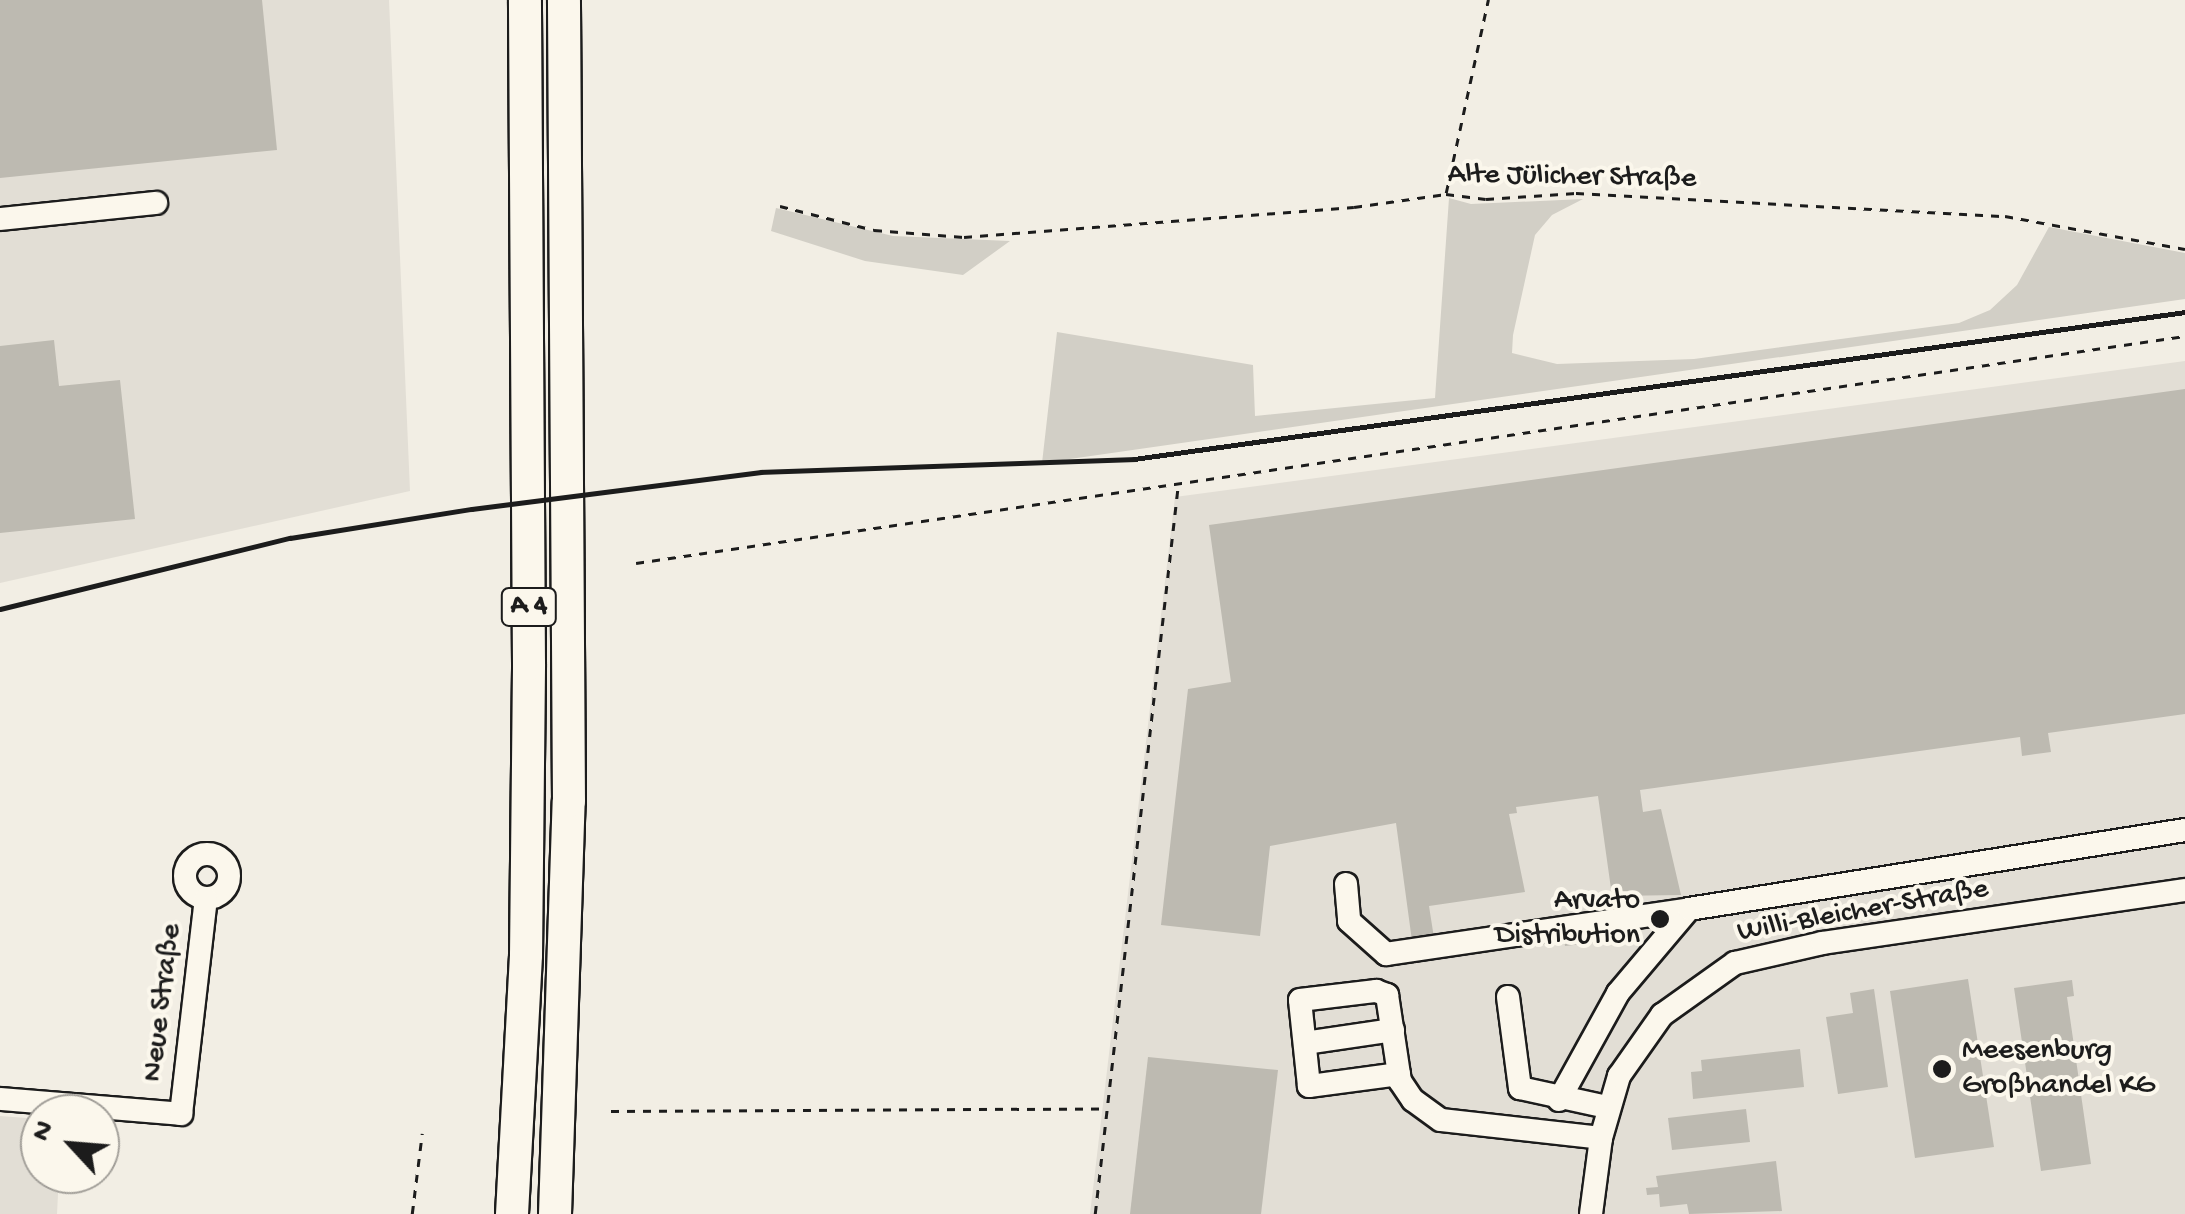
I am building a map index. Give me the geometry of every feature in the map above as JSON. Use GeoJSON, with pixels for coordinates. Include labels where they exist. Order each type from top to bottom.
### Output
{"type":"FeatureCollection","features":[{"type":"Feature","properties":{"kind":"highway","name":"A 4"},"geometry":{"type":"LineString","coordinates":[[512,1214],[526,955],[529,664],[525,0]]}},
{"type":"Feature","properties":{"kind":"highway","name":"A 4"},"geometry":{"type":"LineString","coordinates":[[554,1214],[568,820],[564,0]]}},
{"type":"Feature","properties":{"kind":"street"},"geometry":{"type":"LineString","coordinates":[[0,219],[156,203]]}},
{"type":"Feature","properties":{"kind":"street"},"geometry":{"type":"LineString","coordinates":[[1346,884],[1349,921],[1386,954],[2185,830]]}},
{"type":"Feature","properties":{"kind":"street","name":"Willi-Bleicher-Straße"},"geometry":{"type":"LineString","coordinates":[[1591,1214],[1600,1138],[1619,1076],[1662,1015],[1735,963],[1822,944],[2185,890]]}},
{"type":"Feature","properties":{"kind":"street","name":"Neue Straße"},"geometry":{"type":"LineString","coordinates":[[0,1099],[181,1114],[206,898]]}},
{"type":"Feature","properties":{"kind":"street"},"geometry":{"type":"LineString","coordinates":[[1559,1100],[1618,992],[1690,909]]}},
{"type":"Feature","properties":{"kind":"street"},"geometry":{"type":"LineString","coordinates":[[1399,1074],[1310,1086],[1300,1000],[1383,992],[1399,1074],[1412,1100],[1441,1120],[1600,1138]]}},
{"type":"Feature","properties":{"kind":"street"},"geometry":{"type":"LineString","coordinates":[[1508,997],[1515,1082],[1559,1100],[1607,1107]]}},
{"type":"Feature","properties":{"kind":"street"},"geometry":{"type":"LineString","coordinates":[[1305,1043],[1393,1030]]}},
{"type":"Feature","properties":{"kind":"path"},"geometry":{"type":"LineString","coordinates":[[1446,194],[1488,0]]}},
{"type":"Feature","properties":{"kind":"path","name":"Alte Jülicher Straße"},"geometry":{"type":"LineString","coordinates":[[780,206],[874,230],[964,237],[1354,208],[1446,194],[1486,199],[1616,194],[2005,216],[2185,250]]}},
{"type":"Feature","properties":{"kind":"path"},"geometry":{"type":"LineString","coordinates":[[636,563],[2185,336]]}},
{"type":"Feature","properties":{"kind":"path"},"geometry":{"type":"LineString","coordinates":[[1095,1214],[1178,482]]}},
{"type":"Feature","properties":{"kind":"path"},"geometry":{"type":"LineString","coordinates":[[612,1111],[1107,1108]]}},
{"type":"Feature","properties":{"kind":"path"},"geometry":{"type":"LineString","coordinates":[[412,1214],[422,1134]]}},
{"type":"Feature","properties":{"kind":"shaded area"},"geometry":{"type":"Polygon","coordinates":[[[0,0],[389,0],[410,491],[0,583],[0,0]]]}},
{"type":"Feature","properties":{"kind":"shaded area"},"geometry":{"type":"Polygon","coordinates":[[[1449,198],[1471,204],[1583,199],[1552,215],[1535,235],[1513,335],[1512,353],[1557,364],[1694,359],[1959,323],[1990,310],[2017,285],[2049,227],[2185,253],[2185,299],[1042,463],[1057,332],[1253,365],[1255,416],[1435,398],[1449,198]]]}},
{"type":"Feature","properties":{"kind":"shaded area"},"geometry":{"type":"Polygon","coordinates":[[[776,208],[893,236],[1010,241],[963,275],[865,261],[771,231],[776,208]]]}},
{"type":"Feature","properties":{"kind":"shaded area"},"geometry":{"type":"Polygon","coordinates":[[[2185,361],[2185,1214],[1090,1214],[1175,497],[2185,361]]]}},
{"type":"Feature","properties":{"kind":"shaded area"},"geometry":{"type":"Polygon","coordinates":[[[0,1116],[20,1118],[20,1194],[58,1194],[57,1214],[0,1214],[0,1116]]]}},
{"type":"Feature","properties":{"kind":"building"},"geometry":{"type":"Polygon","coordinates":[[[0,0],[262,0],[277,150],[0,178],[0,0]]]}},
{"type":"Feature","properties":{"kind":"building"},"geometry":{"type":"Polygon","coordinates":[[[54,340],[59,386],[120,380],[135,519],[0,533],[0,346],[54,340]]]}},
{"type":"Feature","properties":{"kind":"building"},"geometry":{"type":"Polygon","coordinates":[[[2185,389],[2185,714],[2048,733],[2051,752],[2022,756],[2020,737],[1640,790],[1643,812],[1661,809],[1681,895],[1612,896],[1598,796],[1516,807],[1517,813],[1509,814],[1525,892],[1429,906],[1434,938],[1412,941],[1396,823],[1270,846],[1260,936],[1161,925],[1188,689],[1231,682],[1209,525],[2185,389]]]}},
{"type":"Feature","properties":{"kind":"building"},"geometry":{"type":"Polygon","coordinates":[[[1597,934],[1598,942],[1565,946],[1564,939],[1597,934]]]}},
{"type":"Feature","properties":{"kind":"building","name":"Meesenburg Großhandel KG"},"geometry":{"type":"Polygon","coordinates":[[[1968,979],[1994,1147],[1915,1158],[1890,991],[1968,979]]]}},
{"type":"Feature","properties":{"kind":"building"},"geometry":{"type":"Polygon","coordinates":[[[2072,980],[2074,996],[2067,997],[2091,1164],[2041,1171],[2014,988],[2072,980]]]}},
{"type":"Feature","properties":{"kind":"building"},"geometry":{"type":"Polygon","coordinates":[[[1874,989],[1888,1087],[1838,1094],[1826,1017],[1853,1013],[1850,993],[1874,989]]]}},
{"type":"Feature","properties":{"kind":"building"},"geometry":{"type":"Polygon","coordinates":[[[1800,1049],[1804,1087],[1693,1099],[1691,1072],[1702,1071],[1701,1060],[1800,1049]]]}},
{"type":"Feature","properties":{"kind":"building"},"geometry":{"type":"Polygon","coordinates":[[[1148,1057],[1278,1070],[1261,1214],[1130,1214],[1148,1057]]]}},
{"type":"Feature","properties":{"kind":"building"},"geometry":{"type":"Polygon","coordinates":[[[1746,1109],[1750,1142],[1672,1150],[1668,1118],[1746,1109]]]}},
{"type":"Feature","properties":{"kind":"building"},"geometry":{"type":"Polygon","coordinates":[[[1776,1161],[1782,1211],[1689,1214],[1687,1204],[1660,1207],[1659,1194],[1647,1195],[1646,1188],[1658,1187],[1656,1176],[1776,1161]]]}},
{"type":"Feature","properties":{"kind":"railway"},"geometry":{"type":"LineString","coordinates":[[0,609],[290,538],[472,509],[761,472],[1134,459],[2185,312]]}},
{"type":"Feature","properties":{"kind":"place","name":"Arvato Distribution"},"geometry":{"type":"Point","coordinates":[1660,919]}},
{"type":"Feature","properties":{"kind":"place","name":"Meesenburg Großhandel KG"},"geometry":{"type":"Point","coordinates":[1942,1069]}}]}
